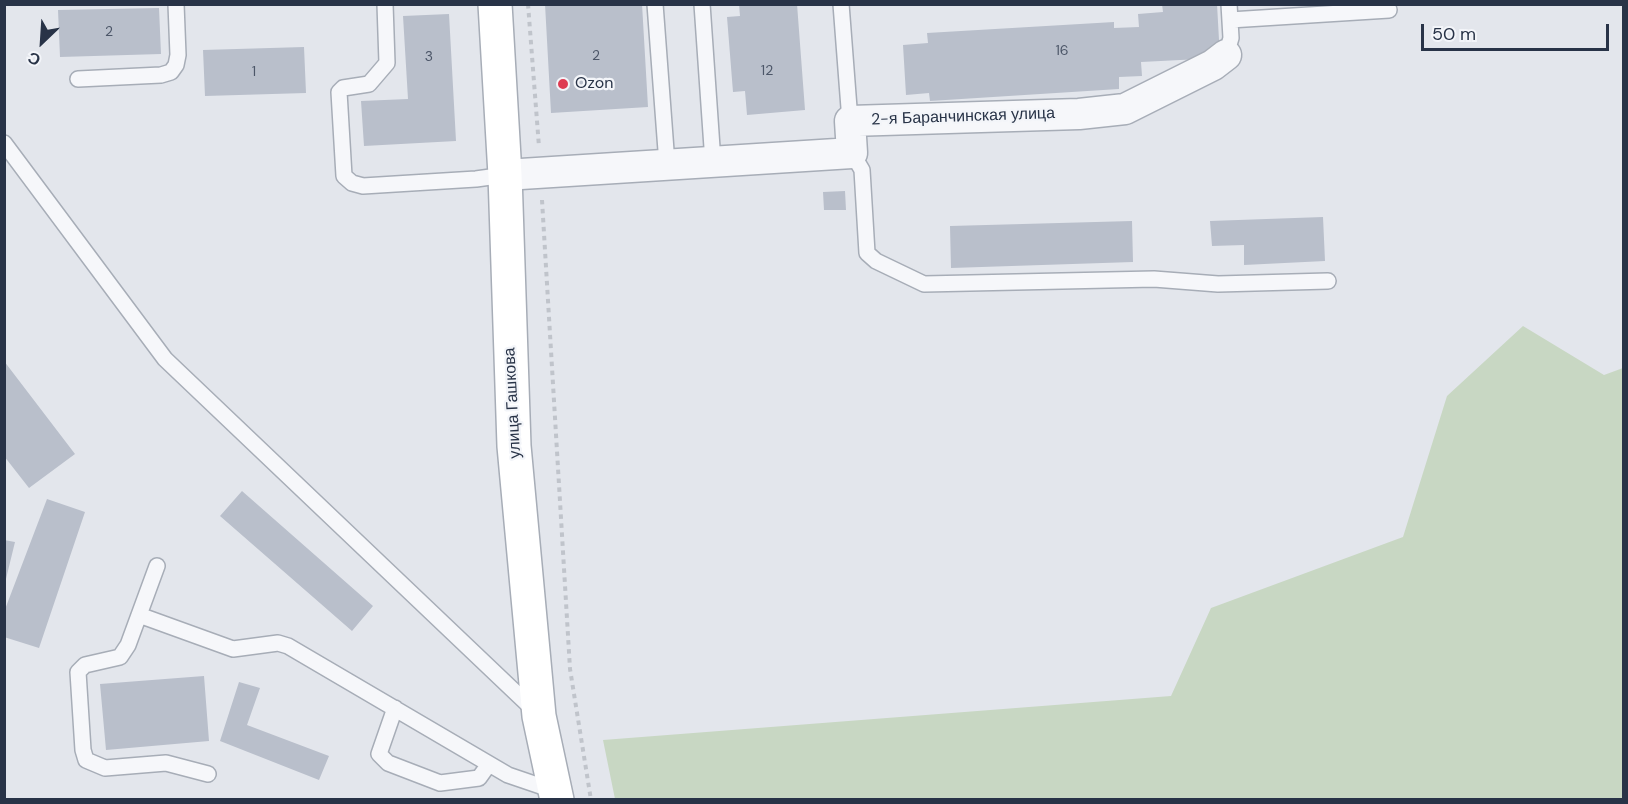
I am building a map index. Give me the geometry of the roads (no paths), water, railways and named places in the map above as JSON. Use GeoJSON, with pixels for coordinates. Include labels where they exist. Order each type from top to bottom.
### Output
{"type":"FeatureCollection","features":[{"type":"Feature","properties":{"kind":"street","name":"улица Гашкова"},"geometry":{"type":"LineString","coordinates":[[495,4],[505,175],[514,446],[539,716],[556,795]]}},
{"type":"Feature","properties":{"kind":"street","name":"2-я Баранчинская улица"},"geometry":{"type":"LineString","coordinates":[[852,153],[850,121],[1079,114],[1125,109],[1213,65],[1226,55]]}},
{"type":"Feature","properties":{"kind":"street"},"geometry":{"type":"LineString","coordinates":[[505,175],[852,153]]}},
{"type":"Feature","properties":{"kind":"lane"},"geometry":{"type":"LineString","coordinates":[[78,79],[161,75],[171,72],[176,65],[178,55],[176,4]]}},
{"type":"Feature","properties":{"kind":"lane"},"geometry":{"type":"LineString","coordinates":[[385,4],[387,63],[369,84],[343,88],[339,92],[344,176],[363,186],[505,175]]}},
{"type":"Feature","properties":{"kind":"lane"},"geometry":{"type":"LineString","coordinates":[[656,4],[667,164]]}},
{"type":"Feature","properties":{"kind":"lane"},"geometry":{"type":"LineString","coordinates":[[702,4],[713,162]]}},
{"type":"Feature","properties":{"kind":"lane"},"geometry":{"type":"LineString","coordinates":[[842,4],[850,121]]}},
{"type":"Feature","properties":{"kind":"lane"},"geometry":{"type":"LineString","coordinates":[[1226,55],[1231,38],[1230,12],[1389,10]]}},
{"type":"Feature","properties":{"kind":"lane"},"geometry":{"type":"LineString","coordinates":[[4,142],[165,359],[539,716]]}},
{"type":"Feature","properties":{"kind":"lane"},"geometry":{"type":"LineString","coordinates":[[852,153],[862,170],[867,253],[876,261],[924,284],[1154,279],[1218,284],[1328,281]]}},
{"type":"Feature","properties":{"kind":"lane"},"geometry":{"type":"LineString","coordinates":[[157,566],[128,645],[120,657],[85,665],[78,672],[83,750],[86,760],[105,768],[166,763],[208,774]]}},
{"type":"Feature","properties":{"kind":"lane"},"geometry":{"type":"LineString","coordinates":[[139,615],[233,649],[278,644],[288,646],[508,775],[556,795]]}},
{"type":"Feature","properties":{"kind":"lane"},"geometry":{"type":"LineString","coordinates":[[395,708],[380,746],[379,754],[388,763],[440,783],[479,778],[489,764]]}},
{"type":"Feature","properties":{"kind":"place","name":"Ozon"},"geometry":{"type":"Point","coordinates":[563,84]}}]}
